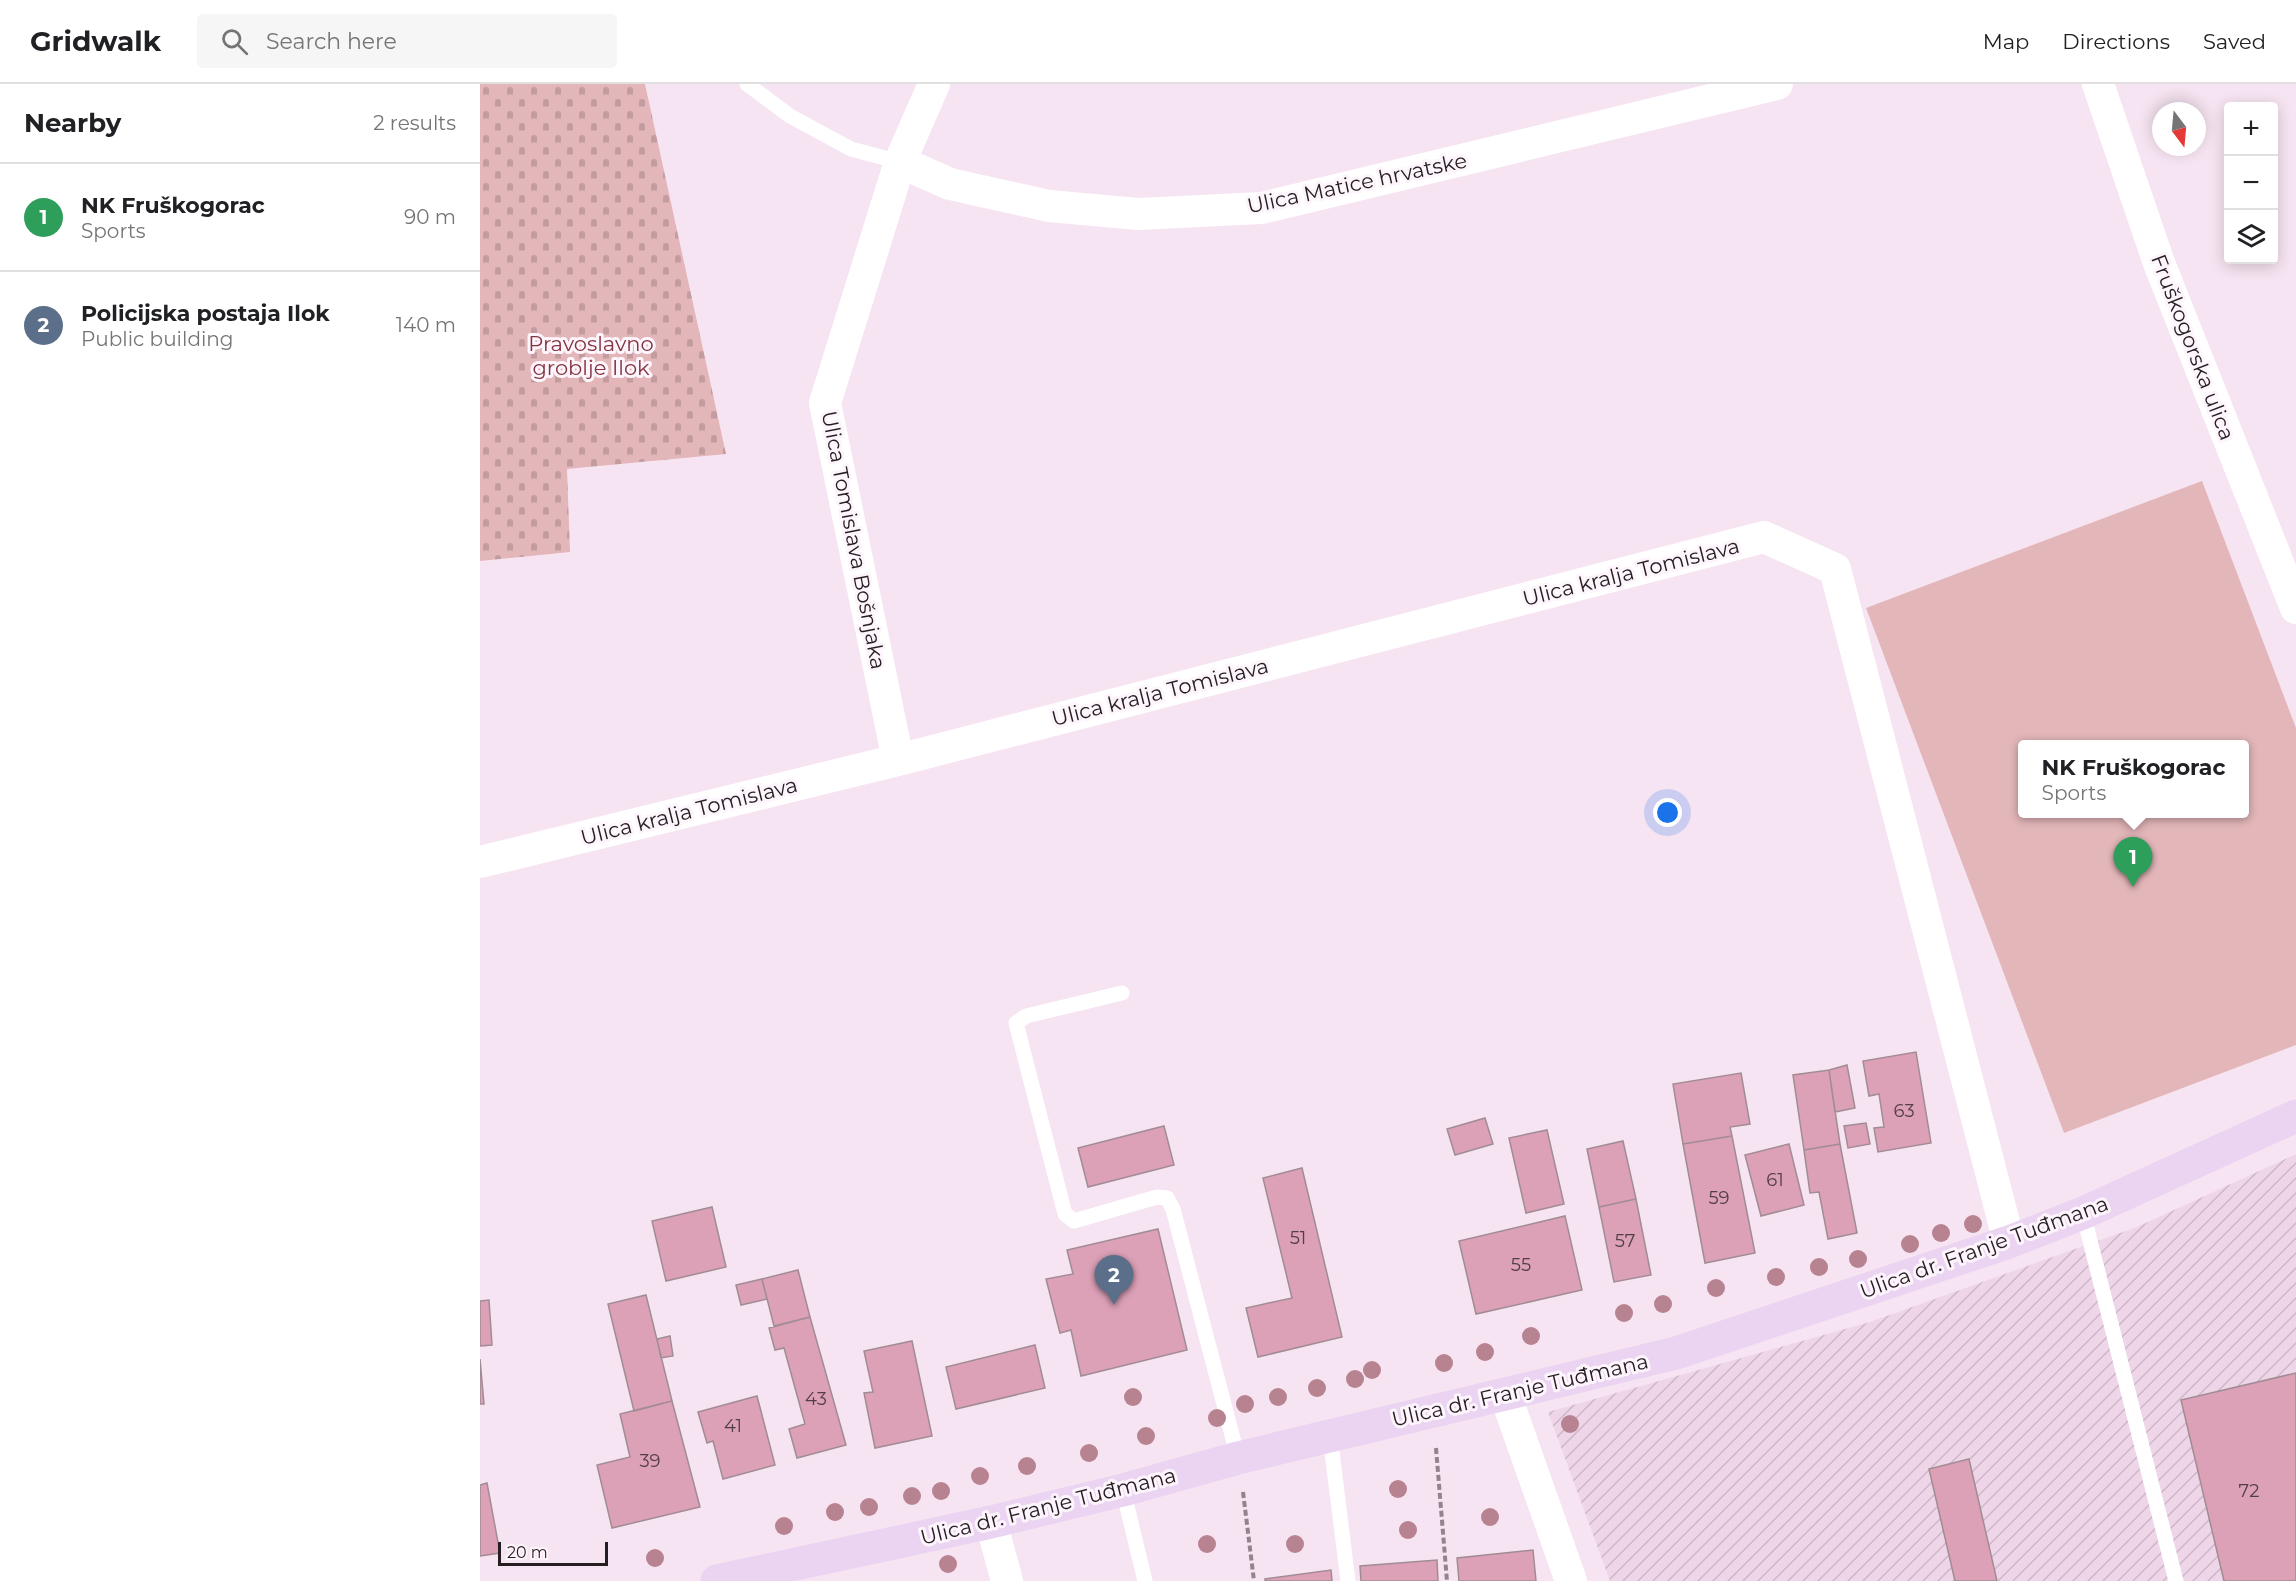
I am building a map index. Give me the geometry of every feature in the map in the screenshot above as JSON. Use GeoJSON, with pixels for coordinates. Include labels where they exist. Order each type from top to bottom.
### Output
{"type":"FeatureCollection","features":[{"type":"Feature","properties":{"kind":"main road","name":"Ulica dr. Franje Tuđmana"},"geometry":{"type":"LineString","coordinates":[[717,1581],[990,1522],[1123,1490],[1238,1458],[1676,1353],[2009,1242],[2083,1214],[2296,1116]]}},
{"type":"Feature","properties":{"kind":"street","name":"Ulica Tomislava Bošnjaka"},"geometry":{"type":"LineString","coordinates":[[898,760],[825,403],[900,162],[934,84]]}},
{"type":"Feature","properties":{"kind":"street","name":"Ulica Matice hrvatske"},"geometry":{"type":"LineString","coordinates":[[900,162],[950,184],[1049,206],[1138,214],[1262,208],[1777,84]]}},
{"type":"Feature","properties":{"kind":"street","name":"Fruškogorska ulica"},"geometry":{"type":"LineString","coordinates":[[2098,84],[2159,264],[2296,608]]}},
{"type":"Feature","properties":{"kind":"street","name":"Ulica kralja Tomislava"},"geometry":{"type":"LineString","coordinates":[[480,862],[898,760],[1764,537],[1835,569],[2009,1242]]}},
{"type":"Feature","properties":{"kind":"street"},"geometry":{"type":"LineString","coordinates":[[1505,1394],[1571,1581]]}},
{"type":"Feature","properties":{"kind":"street"},"geometry":{"type":"LineString","coordinates":[[990,1522],[1007,1581]]}},
{"type":"Feature","properties":{"kind":"lane"},"geometry":{"type":"LineString","coordinates":[[747,84],[790,116],[851,149],[900,162]]}},
{"type":"Feature","properties":{"kind":"lane"},"geometry":{"type":"LineString","coordinates":[[1122,993],[1026,1016],[1016,1023],[1065,1214],[1074,1221],[1157,1197],[1167,1198],[1173,1209],[1238,1458]]}},
{"type":"Feature","properties":{"kind":"lane"},"geometry":{"type":"LineString","coordinates":[[2083,1214],[2176,1581]]}},
{"type":"Feature","properties":{"kind":"lane"},"geometry":{"type":"LineString","coordinates":[[1330,1436],[1348,1581]]}},
{"type":"Feature","properties":{"kind":"lane"},"geometry":{"type":"LineString","coordinates":[[1123,1490],[1145,1581]]}},
{"type":"Feature","properties":{"kind":"path"},"geometry":{"type":"LineString","coordinates":[[1434,1411],[1447,1581]]}},
{"type":"Feature","properties":{"kind":"path"},"geometry":{"type":"LineString","coordinates":[[1238,1458],[1254,1581]]}},
{"type":"Feature","properties":{"kind":"shaded area"},"geometry":{"type":"Polygon","coordinates":[[[2296,1154],[2296,1581],[1610,1581],[1548,1412],[1870,1322],[2137,1227],[2296,1154]]]}},
{"type":"Feature","properties":{"kind":"green space","name":"Pravoslavno groblje Ilok"},"geometry":{"type":"Polygon","coordinates":[[[480,84],[645,84],[726,454],[567,469],[570,552],[480,561],[480,84]]]}},
{"type":"Feature","properties":{"kind":"green space"},"geometry":{"type":"Polygon","coordinates":[[[2202,481],[2296,728],[2296,1045],[2064,1133],[1866,608],[2202,481]]]}},
{"type":"Feature","properties":{"kind":"building"},"geometry":{"type":"Polygon","coordinates":[[[1916,1052],[1931,1143],[1878,1152],[1874,1128],[1884,1127],[1879,1094],[1869,1096],[1863,1061],[1916,1052]]]}},
{"type":"Feature","properties":{"kind":"building"},"geometry":{"type":"Polygon","coordinates":[[[1847,1065],[1855,1108],[1835,1112],[1829,1070],[1847,1065]]]}},
{"type":"Feature","properties":{"kind":"building"},"geometry":{"type":"Polygon","coordinates":[[[1829,1070],[1840,1144],[1804,1150],[1793,1075],[1829,1070]]]}},
{"type":"Feature","properties":{"kind":"building"},"geometry":{"type":"Polygon","coordinates":[[[1741,1073],[1750,1124],[1730,1127],[1732,1136],[1683,1144],[1673,1084],[1741,1073]]]}},
{"type":"Feature","properties":{"kind":"building"},"geometry":{"type":"Polygon","coordinates":[[[1485,1118],[1493,1144],[1455,1155],[1447,1129],[1485,1118]]]}},
{"type":"Feature","properties":{"kind":"building"},"geometry":{"type":"Polygon","coordinates":[[[1866,1123],[1870,1144],[1848,1148],[1844,1126],[1866,1123]]]}},
{"type":"Feature","properties":{"kind":"building"},"geometry":{"type":"Polygon","coordinates":[[[1164,1126],[1174,1165],[1088,1187],[1078,1148],[1164,1126]]]}},
{"type":"Feature","properties":{"kind":"building"},"geometry":{"type":"Polygon","coordinates":[[[1547,1130],[1564,1204],[1526,1213],[1509,1138],[1547,1130]]]}},
{"type":"Feature","properties":{"kind":"building"},"geometry":{"type":"Polygon","coordinates":[[[1732,1136],[1755,1253],[1705,1263],[1683,1144],[1732,1136]]]}},
{"type":"Feature","properties":{"kind":"building"},"geometry":{"type":"Polygon","coordinates":[[[1623,1141],[1636,1199],[1599,1207],[1587,1149],[1623,1141]]]}},
{"type":"Feature","properties":{"kind":"building"},"geometry":{"type":"Polygon","coordinates":[[[1789,1144],[1804,1205],[1761,1216],[1745,1155],[1789,1144]]]}},
{"type":"Feature","properties":{"kind":"building"},"geometry":{"type":"Polygon","coordinates":[[[1840,1144],[1857,1233],[1828,1239],[1819,1192],[1810,1193],[1804,1150],[1840,1144]]]}},
{"type":"Feature","properties":{"kind":"building"},"geometry":{"type":"Polygon","coordinates":[[[1302,1168],[1342,1337],[1258,1357],[1246,1308],[1292,1298],[1263,1178],[1302,1168]]]}},
{"type":"Feature","properties":{"kind":"building"},"geometry":{"type":"Polygon","coordinates":[[[1636,1199],[1651,1275],[1614,1282],[1599,1207],[1636,1199]]]}},
{"type":"Feature","properties":{"kind":"building"},"geometry":{"type":"Polygon","coordinates":[[[712,1207],[726,1267],[666,1281],[652,1221],[712,1207]]]}},
{"type":"Feature","properties":{"kind":"building"},"geometry":{"type":"Polygon","coordinates":[[[1565,1216],[1582,1290],[1476,1314],[1459,1241],[1565,1216]]]}},
{"type":"Feature","properties":{"kind":"building"},"geometry":{"type":"Polygon","coordinates":[[[1158,1229],[1187,1350],[1081,1376],[1071,1330],[1060,1333],[1046,1279],[1073,1274],[1067,1250],[1158,1229]]]}},
{"type":"Feature","properties":{"kind":"building"},"geometry":{"type":"Polygon","coordinates":[[[798,1270],[810,1317],[774,1326],[762,1279],[798,1270]]]}},
{"type":"Feature","properties":{"kind":"building"},"geometry":{"type":"Polygon","coordinates":[[[762,1279],[767,1299],[741,1305],[736,1285],[762,1279]]]}},
{"type":"Feature","properties":{"kind":"building"},"geometry":{"type":"Polygon","coordinates":[[[646,1295],[672,1401],[634,1411],[608,1304],[646,1295]]]}},
{"type":"Feature","properties":{"kind":"building"},"geometry":{"type":"Polygon","coordinates":[[[489,1300],[492,1345],[480,1346],[480,1301],[489,1300]]]}},
{"type":"Feature","properties":{"kind":"building"},"geometry":{"type":"Polygon","coordinates":[[[810,1317],[846,1445],[797,1458],[789,1429],[805,1424],[784,1348],[775,1350],[769,1328],[810,1317]]]}},
{"type":"Feature","properties":{"kind":"building"},"geometry":{"type":"Polygon","coordinates":[[[670,1336],[673,1356],[661,1358],[657,1339],[670,1336]]]}},
{"type":"Feature","properties":{"kind":"building"},"geometry":{"type":"Polygon","coordinates":[[[912,1341],[932,1436],[875,1448],[864,1393],[873,1392],[864,1351],[912,1341]]]}},
{"type":"Feature","properties":{"kind":"building"},"geometry":{"type":"Polygon","coordinates":[[[1035,1345],[1045,1388],[956,1409],[946,1367],[1035,1345]]]}},
{"type":"Feature","properties":{"kind":"building"},"geometry":{"type":"Polygon","coordinates":[[[480,1359],[484,1404],[480,1404],[480,1359]]]}},
{"type":"Feature","properties":{"kind":"building"},"geometry":{"type":"Polygon","coordinates":[[[2296,1373],[2296,1581],[2224,1581],[2181,1400],[2296,1373]]]}},
{"type":"Feature","properties":{"kind":"building"},"geometry":{"type":"Polygon","coordinates":[[[757,1396],[775,1465],[723,1479],[713,1441],[707,1443],[698,1412],[757,1396]]]}},
{"type":"Feature","properties":{"kind":"building"},"geometry":{"type":"Polygon","coordinates":[[[672,1401],[700,1507],[612,1528],[597,1465],[630,1457],[620,1414],[672,1401]]]}},
{"type":"Feature","properties":{"kind":"building"},"geometry":{"type":"Polygon","coordinates":[[[1969,1459],[1997,1581],[1955,1581],[1929,1469],[1969,1459]]]}},
{"type":"Feature","properties":{"kind":"building"},"geometry":{"type":"Polygon","coordinates":[[[487,1483],[500,1553],[480,1556],[480,1485],[487,1483]]]}},
{"type":"Feature","properties":{"kind":"building"},"geometry":{"type":"Polygon","coordinates":[[[1533,1550],[1536,1581],[1459,1581],[1457,1558],[1533,1550]]]}},
{"type":"Feature","properties":{"kind":"building"},"geometry":{"type":"Polygon","coordinates":[[[1437,1560],[1438,1581],[1361,1581],[1360,1566],[1437,1560]]]}},
{"type":"Feature","properties":{"kind":"building"},"geometry":{"type":"Polygon","coordinates":[[[1331,1570],[1332,1581],[1265,1581],[1265,1579],[1331,1570]]]}},
{"type":"Feature","properties":{"kind":"place","name":"NK Fruškogorac"},"geometry":{"type":"Point","coordinates":[2133,887]}},
{"type":"Feature","properties":{"kind":"place","name":"Policijska postaja Ilok"},"geometry":{"type":"Point","coordinates":[1114,1305]}}]}
